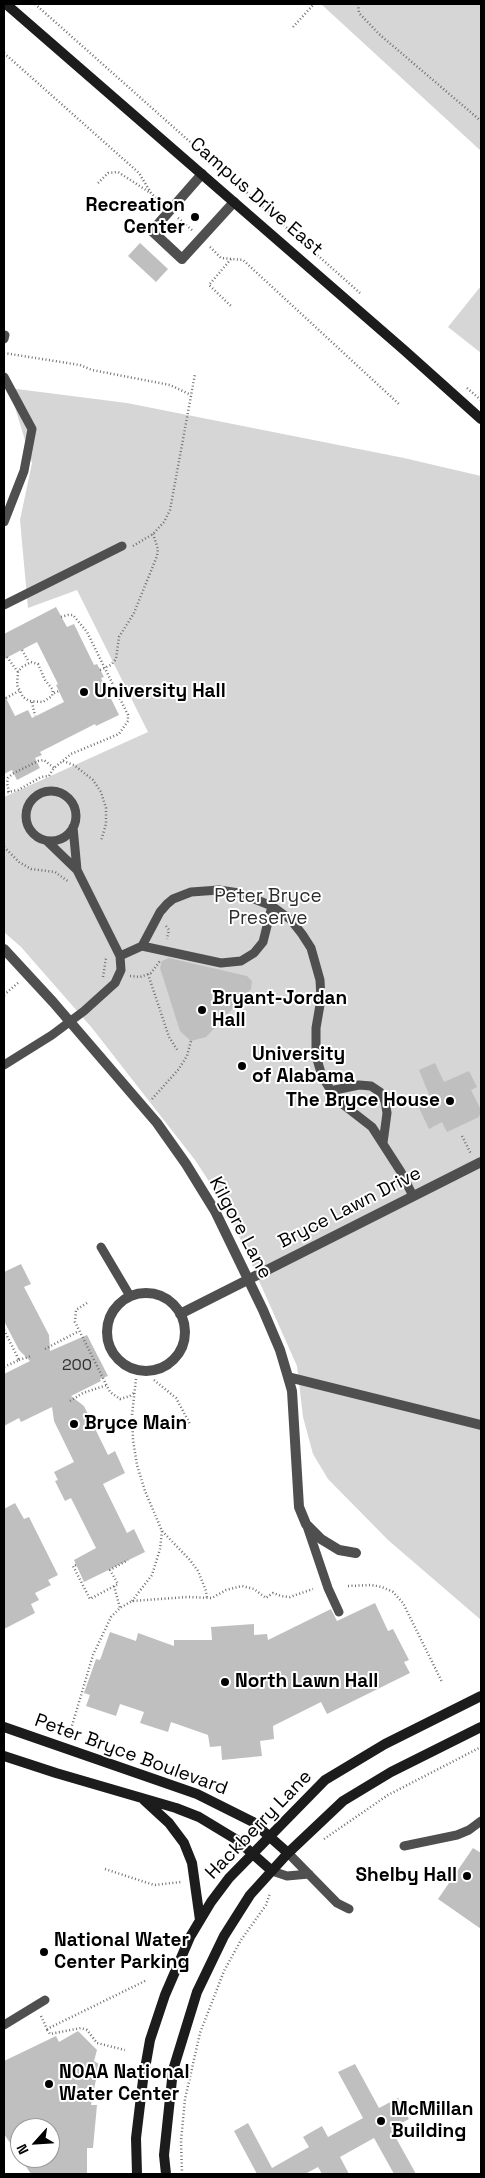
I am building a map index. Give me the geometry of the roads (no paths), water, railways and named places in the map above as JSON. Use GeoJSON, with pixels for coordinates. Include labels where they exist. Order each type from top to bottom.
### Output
{"type":"FeatureCollection","features":[{"type":"Feature","properties":{"kind":"street","name":"Campus Drive East"},"geometry":{"type":"LineString","coordinates":[[6,4],[481,420]]}},
{"type":"Feature","properties":{"kind":"street"},"geometry":{"type":"LineString","coordinates":[[202,174],[152,230],[182,259],[234,202]]}},
{"type":"Feature","properties":{"kind":"street","name":"Kilgore Lane"},"geometry":{"type":"LineString","coordinates":[[4,949],[143,1106],[186,1164],[216,1211],[280,1350],[288,1377],[292,1392],[296,1488],[299,1507],[306,1524],[321,1539],[338,1550],[356,1553]]}},
{"type":"Feature","properties":{"kind":"street","name":"Bryce Lawn Drive"},"geometry":{"type":"LineString","coordinates":[[180,1314],[479,1163]]}},
{"type":"Feature","properties":{"kind":"street"},"geometry":{"type":"LineString","coordinates":[[141,1293],[158,1296],[173,1304],[180,1314],[184,1326],[184,1339],[179,1352],[171,1362],[160,1369],[146,1371],[134,1369],[122,1363],[113,1353],[108,1341],[107,1328],[111,1315],[118,1304],[130,1296],[141,1293]]}},
{"type":"Feature","properties":{"kind":"street"},"geometry":{"type":"LineString","coordinates":[[288,1377],[481,1424]]}},
{"type":"Feature","properties":{"kind":"street","name":"Hackberry Lane"},"geometry":{"type":"LineString","coordinates":[[137,2174],[137,2129],[150,2040],[165,1995],[190,1937],[229,1878],[325,1780],[385,1744],[481,1696]]}},
{"type":"Feature","properties":{"kind":"street","name":"Peter Bryce Boulevard"},"geometry":{"type":"LineString","coordinates":[[4,1727],[197,1794],[253,1822],[270,1835],[288,1853]]}},
{"type":"Feature","properties":{"kind":"street"},"geometry":{"type":"LineString","coordinates":[[166,2174],[164,2155],[173,2070],[197,1992],[224,1936],[250,1895],[288,1853],[343,1801],[390,1772],[481,1727]]}},
{"type":"Feature","properties":{"kind":"street","name":"Peter Bryce Boulevard"},"geometry":{"type":"LineString","coordinates":[[4,1756],[56,1774],[142,1798],[199,1817],[237,1840],[272,1871]]}},
{"type":"Feature","properties":{"kind":"street"},"geometry":{"type":"LineString","coordinates":[[142,1798],[169,1823],[184,1843],[192,1863],[200,1920]]}},
{"type":"Feature","properties":{"kind":"lane"},"geometry":{"type":"LineString","coordinates":[[4,377],[32,429],[24,471],[4,522]]}},
{"type":"Feature","properties":{"kind":"lane"},"geometry":{"type":"LineString","coordinates":[[4,605],[122,546]]}},
{"type":"Feature","properties":{"kind":"lane"},"geometry":{"type":"LineString","coordinates":[[4,1066],[70,1022],[115,983],[121,970],[120,956],[77,870],[47,841],[33,834],[26,821],[28,805],[39,794],[54,792],[68,798],[75,812],[73,827],[77,870]]}},
{"type":"Feature","properties":{"kind":"lane"},"geometry":{"type":"LineString","coordinates":[[47,841],[63,839],[73,827]]}},
{"type":"Feature","properties":{"kind":"lane"},"geometry":{"type":"LineString","coordinates":[[142,946],[160,912],[167,904],[173,899],[190,892],[219,890],[239,893],[272,906],[291,920],[311,948],[320,980],[322,999],[316,1028],[316,1056],[322,1076],[330,1090],[346,1108],[372,1127],[383,1142],[413,1196]]}},
{"type":"Feature","properties":{"kind":"lane"},"geometry":{"type":"LineString","coordinates":[[120,956],[142,946],[221,963],[241,961],[254,953],[263,942],[272,906]]}},
{"type":"Feature","properties":{"kind":"lane"},"geometry":{"type":"LineString","coordinates":[[330,1090],[359,1085],[371,1086],[380,1092],[385,1101],[386,1112],[383,1142]]}},
{"type":"Feature","properties":{"kind":"lane"},"geometry":{"type":"LineString","coordinates":[[101,1247],[130,1296]]}},
{"type":"Feature","properties":{"kind":"lane"},"geometry":{"type":"LineString","coordinates":[[306,1524],[328,1588],[339,1612]]}},
{"type":"Feature","properties":{"kind":"lane"},"geometry":{"type":"LineString","coordinates":[[404,1846],[457,1835],[470,1830],[481,1822]]}},
{"type":"Feature","properties":{"kind":"lane"},"geometry":{"type":"LineString","coordinates":[[288,1853],[337,1903],[349,1909]]}},
{"type":"Feature","properties":{"kind":"lane"},"geometry":{"type":"LineString","coordinates":[[272,1871],[287,1876],[309,1874]]}},
{"type":"Feature","properties":{"kind":"lane"},"geometry":{"type":"LineString","coordinates":[[4,2025],[45,2000]]}},
{"type":"Feature","properties":{"kind":"place","name":"Recreation Center"},"geometry":{"type":"Point","coordinates":[195,217]}},
{"type":"Feature","properties":{"kind":"place","name":"University Hall"},"geometry":{"type":"Point","coordinates":[84,692]}},
{"type":"Feature","properties":{"kind":"place","name":"Bryant-Jordan Hall"},"geometry":{"type":"Point","coordinates":[202,1010]}},
{"type":"Feature","properties":{"kind":"place","name":"University of Alabama"},"geometry":{"type":"Point","coordinates":[242,1066]}},
{"type":"Feature","properties":{"kind":"place","name":"The Bryce House"},"geometry":{"type":"Point","coordinates":[450,1101]}},
{"type":"Feature","properties":{"kind":"place","name":"Bryce Main"},"geometry":{"type":"Point","coordinates":[74,1424]}},
{"type":"Feature","properties":{"kind":"place","name":"North Lawn Hall"},"geometry":{"type":"Point","coordinates":[225,1682]}},
{"type":"Feature","properties":{"kind":"place","name":"Shelby Hall"},"geometry":{"type":"Point","coordinates":[467,1876]}},
{"type":"Feature","properties":{"kind":"place","name":"National Water Center Parking"},"geometry":{"type":"Point","coordinates":[44,1952]}},
{"type":"Feature","properties":{"kind":"place","name":"NOAA National Water Center"},"geometry":{"type":"Point","coordinates":[49,2084]}},
{"type":"Feature","properties":{"kind":"place","name":"McMillan Building"},"geometry":{"type":"Point","coordinates":[381,2121]}},
{"type":"Feature","properties":{"kind":"park label","name":"Peter Bryce Preserve"},"geometry":{"type":"Point","coordinates":[268,908]}}]}
